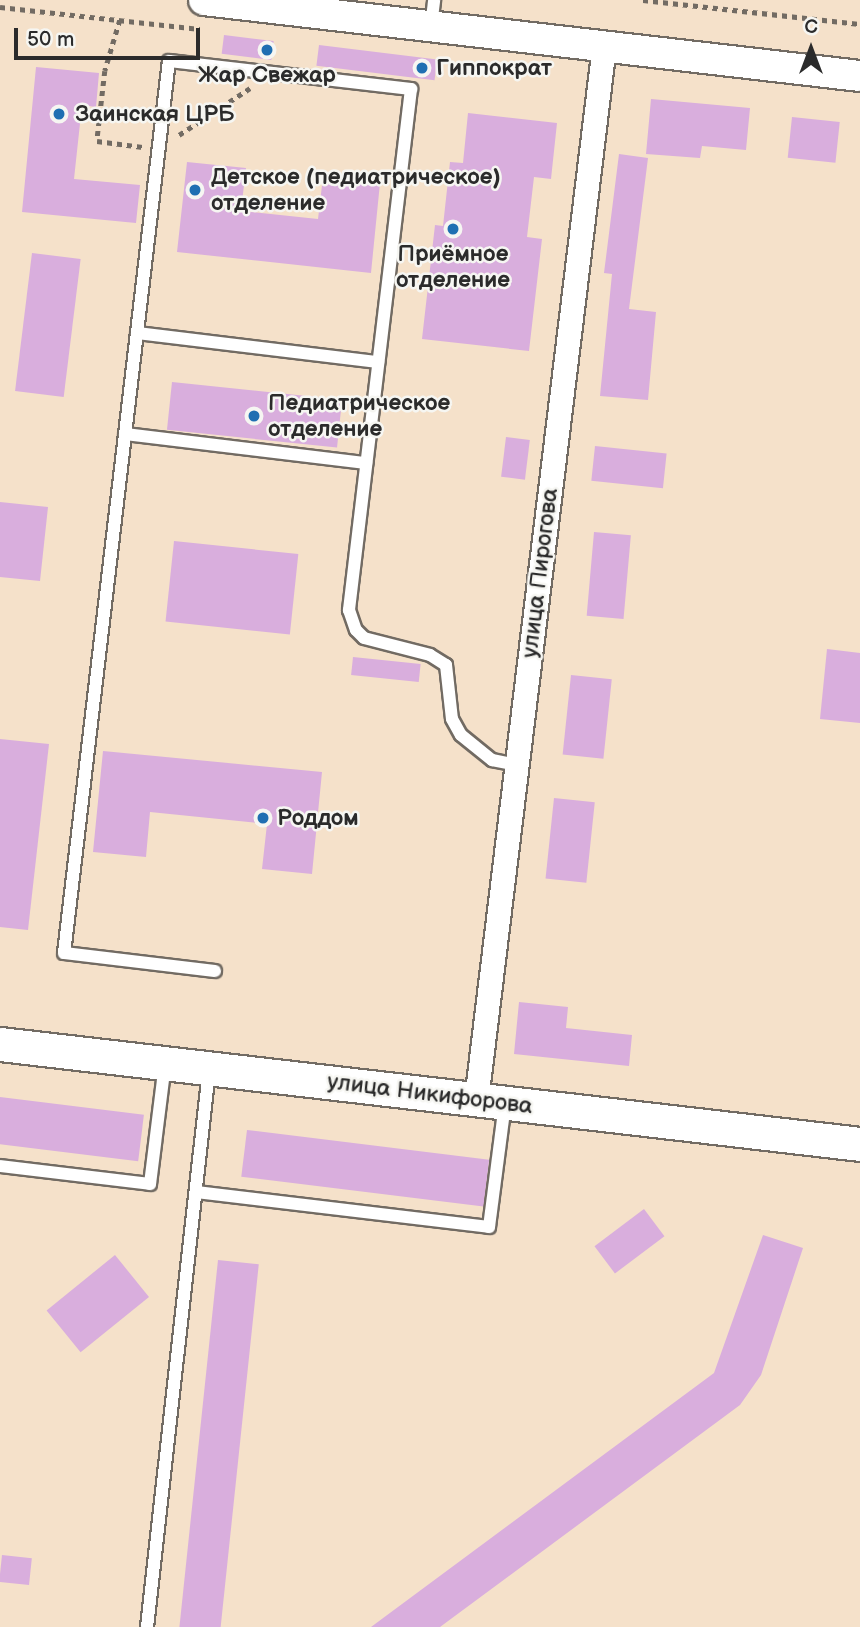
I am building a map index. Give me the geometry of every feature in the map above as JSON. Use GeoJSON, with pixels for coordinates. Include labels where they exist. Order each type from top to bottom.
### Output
{"type":"FeatureCollection","features":[{"type":"Feature","properties":{"kind":"main road","name":"улица Никифорова"},"geometry":{"type":"LineString","coordinates":[[0,1044],[860,1144]]}},
{"type":"Feature","properties":{"kind":"street"},"geometry":{"type":"LineString","coordinates":[[204,0],[433,13],[604,46],[860,76]]}},
{"type":"Feature","properties":{"kind":"street","name":"улица Пирогова"},"geometry":{"type":"LineString","coordinates":[[490,1101],[517,765],[604,46]]}},
{"type":"Feature","properties":{"kind":"lane"},"geometry":{"type":"LineString","coordinates":[[215,971],[64,953],[169,61],[411,89],[349,610],[356,630],[364,638],[430,655],[446,664],[452,719],[461,736],[492,760],[517,765]]}},
{"type":"Feature","properties":{"kind":"lane"},"geometry":{"type":"LineString","coordinates":[[137,333],[378,362]]}},
{"type":"Feature","properties":{"kind":"lane"},"geometry":{"type":"LineString","coordinates":[[125,434],[366,463]]}},
{"type":"Feature","properties":{"kind":"lane"},"geometry":{"type":"LineString","coordinates":[[0,1166],[150,1184],[165,1063]]}},
{"type":"Feature","properties":{"kind":"lane"},"geometry":{"type":"LineString","coordinates":[[147,1627],[210,1069]]}},
{"type":"Feature","properties":{"kind":"lane"},"geometry":{"type":"LineString","coordinates":[[196,1192],[489,1227],[490,1101]]}},
{"type":"Feature","properties":{"kind":"path"},"geometry":{"type":"LineString","coordinates":[[643,0],[860,24]]}},
{"type":"Feature","properties":{"kind":"path"},"geometry":{"type":"LineString","coordinates":[[0,7],[215,31]]}},
{"type":"Feature","properties":{"kind":"building"},"geometry":{"type":"Polygon","coordinates":[[[224,35],[274,41],[271,60],[222,54],[224,35]]]}},
{"type":"Feature","properties":{"kind":"building"},"geometry":{"type":"Polygon","coordinates":[[[319,45],[437,60],[435,80],[316,66],[319,45]]]}},
{"type":"Feature","properties":{"kind":"building"},"geometry":{"type":"Polygon","coordinates":[[[36,67],[99,73],[96,107],[82,105],[74,179],[140,185],[136,223],[22,212],[36,67]]]}},
{"type":"Feature","properties":{"kind":"building"},"geometry":{"type":"Polygon","coordinates":[[[651,99],[750,108],[746,150],[702,146],[700,158],[646,154],[651,99]]]}},
{"type":"Feature","properties":{"kind":"building","name":"Приёмное отделение"},"geometry":{"type":"Polygon","coordinates":[[[468,113],[557,123],[551,179],[534,177],[527,237],[542,239],[529,351],[422,339],[435,225],[443,226],[450,162],[463,163],[468,113]]]}},
{"type":"Feature","properties":{"kind":"building"},"geometry":{"type":"Polygon","coordinates":[[[792,117],[840,122],[835,163],[788,158],[792,117]]]}},
{"type":"Feature","properties":{"kind":"building"},"geometry":{"type":"Polygon","coordinates":[[[619,154],[648,158],[629,309],[656,312],[648,400],[600,396],[612,274],[604,273],[619,154]]]}},
{"type":"Feature","properties":{"kind":"building"},"geometry":{"type":"Polygon","coordinates":[[[187,162],[246,168],[241,211],[318,219],[323,177],[380,183],[371,273],[177,252],[187,162]]]}},
{"type":"Feature","properties":{"kind":"building"},"geometry":{"type":"Polygon","coordinates":[[[32,253],[81,259],[64,397],[15,391],[32,253]]]}},
{"type":"Feature","properties":{"kind":"building","name":"Педиатрическое отделение"},"geometry":{"type":"Polygon","coordinates":[[[172,382],[342,400],[337,448],[167,430],[172,382]]]}},
{"type":"Feature","properties":{"kind":"building"},"geometry":{"type":"Polygon","coordinates":[[[506,437],[530,440],[525,480],[501,477],[506,437]]]}},
{"type":"Feature","properties":{"kind":"building"},"geometry":{"type":"Polygon","coordinates":[[[595,446],[667,454],[663,488],[591,481],[595,446]]]}},
{"type":"Feature","properties":{"kind":"building"},"geometry":{"type":"Polygon","coordinates":[[[0,502],[48,507],[40,581],[0,577],[0,502]]]}},
{"type":"Feature","properties":{"kind":"building"},"geometry":{"type":"Polygon","coordinates":[[[594,532],[631,535],[624,619],[587,616],[594,532]]]}},
{"type":"Feature","properties":{"kind":"building"},"geometry":{"type":"Polygon","coordinates":[[[174,541],[298,554],[290,635],[166,622],[174,541]]]}},
{"type":"Feature","properties":{"kind":"building"},"geometry":{"type":"Polygon","coordinates":[[[827,649],[860,653],[860,723],[820,719],[827,649]]]}},
{"type":"Feature","properties":{"kind":"building"},"geometry":{"type":"Polygon","coordinates":[[[353,657],[421,664],[419,682],[351,675],[353,657]]]}},
{"type":"Feature","properties":{"kind":"building"},"geometry":{"type":"Polygon","coordinates":[[[571,675],[612,679],[603,759],[563,755],[571,675]]]}},
{"type":"Feature","properties":{"kind":"building"},"geometry":{"type":"Polygon","coordinates":[[[0,739],[49,744],[28,930],[0,927],[0,739]]]}},
{"type":"Feature","properties":{"kind":"building","name":"Роддом"},"geometry":{"type":"Polygon","coordinates":[[[103,751],[322,772],[312,874],[262,869],[267,824],[150,812],[146,857],[93,852],[103,751]]]}},
{"type":"Feature","properties":{"kind":"building"},"geometry":{"type":"Polygon","coordinates":[[[554,798],[595,802],[586,883],[546,879],[554,798]]]}},
{"type":"Feature","properties":{"kind":"building"},"geometry":{"type":"Polygon","coordinates":[[[519,1002],[568,1007],[566,1028],[632,1035],[629,1066],[514,1054],[519,1002]]]}},
{"type":"Feature","properties":{"kind":"building"},"geometry":{"type":"Polygon","coordinates":[[[0,1097],[144,1115],[138,1161],[0,1144],[0,1097]]]}},
{"type":"Feature","properties":{"kind":"building"},"geometry":{"type":"Polygon","coordinates":[[[247,1130],[489,1160],[483,1206],[241,1177],[247,1130]]]}},
{"type":"Feature","properties":{"kind":"building"},"geometry":{"type":"Polygon","coordinates":[[[644,1209],[664,1236],[615,1273],[594,1246],[644,1209]]]}},
{"type":"Feature","properties":{"kind":"building"},"geometry":{"type":"Polygon","coordinates":[[[763,1235],[803,1248],[761,1375],[740,1405],[440,1627],[371,1627],[714,1373],[763,1235]]]}},
{"type":"Feature","properties":{"kind":"building"},"geometry":{"type":"Polygon","coordinates":[[[115,1255],[149,1297],[81,1352],[47,1310],[115,1255]]]}},
{"type":"Feature","properties":{"kind":"building"},"geometry":{"type":"Polygon","coordinates":[[[218,1260],[259,1264],[221,1627],[179,1627],[218,1260]]]}},
{"type":"Feature","properties":{"kind":"building"},"geometry":{"type":"Polygon","coordinates":[[[2,1555],[32,1558],[29,1585],[0,1582],[2,1555]]]}},
{"type":"Feature","properties":{"kind":"place","name":"Жар Свежар"},"geometry":{"type":"Point","coordinates":[267,50]}},
{"type":"Feature","properties":{"kind":"place","name":"Гиппократ"},"geometry":{"type":"Point","coordinates":[422,68]}},
{"type":"Feature","properties":{"kind":"place","name":"Заинская ЦРБ"},"geometry":{"type":"Point","coordinates":[59,114]}},
{"type":"Feature","properties":{"kind":"place","name":"Детское (педиатрическое) отделение"},"geometry":{"type":"Point","coordinates":[195,190]}},
{"type":"Feature","properties":{"kind":"place","name":"Приёмное отделение"},"geometry":{"type":"Point","coordinates":[453,229]}},
{"type":"Feature","properties":{"kind":"place","name":"Педиатрическое отделение"},"geometry":{"type":"Point","coordinates":[254,416]}},
{"type":"Feature","properties":{"kind":"place","name":"Роддом"},"geometry":{"type":"Point","coordinates":[263,818]}}]}
